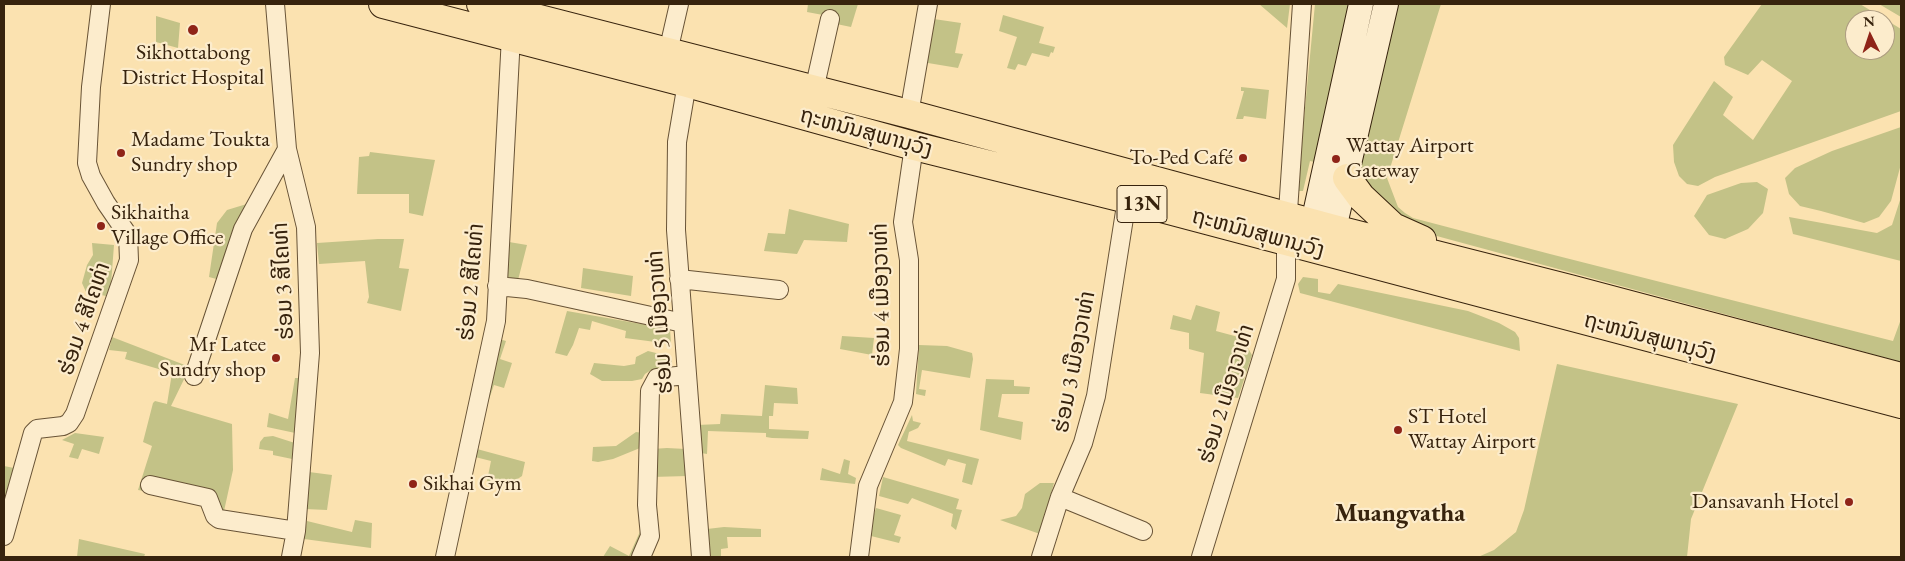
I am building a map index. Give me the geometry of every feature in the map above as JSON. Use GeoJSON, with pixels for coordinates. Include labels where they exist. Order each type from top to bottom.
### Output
{"type":"FeatureCollection","features":[{"type":"Feature","properties":{"kind":"highway","name":"ຖະຫນົນສຸພານຸວົງ"},"geometry":{"type":"LineString","coordinates":[[383,4],[511,36],[914,146],[1127,199],[1570,289],[1901,377]]}},
{"type":"Feature","properties":{"kind":"highway","name":"ຖະຫນົນສຸພານຸວົງ"},"geometry":{"type":"LineString","coordinates":[[481,4],[909,114],[1309,235],[1901,404]]}},
{"type":"Feature","properties":{"kind":"highway"},"geometry":{"type":"LineString","coordinates":[[1347,178],[1361,197],[1393,227],[1431,244],[1544,275],[1570,289]]}},
{"type":"Feature","properties":{"kind":"street","name":"ຮ່ອມ 4 ສີໄຄທ່າ"},"geometry":{"type":"LineString","coordinates":[[4,536],[34,434],[37,429],[63,426],[69,423],[75,414],[129,260],[128,235],[106,203],[91,176],[87,163],[91,87],[102,4]]}},
{"type":"Feature","properties":{"kind":"street","name":"ຮ່ອມ 3 ສີໄຄທ່າ"},"geometry":{"type":"LineString","coordinates":[[275,4],[287,149],[306,227],[310,353],[296,531],[291,557]]}},
{"type":"Feature","properties":{"kind":"street"},"geometry":{"type":"LineString","coordinates":[[668,52],[679,4]]}},
{"type":"Feature","properties":{"kind":"street"},"geometry":{"type":"LineString","coordinates":[[909,114],[928,4]]}},
{"type":"Feature","properties":{"kind":"street","name":"ຮ່ອມ 2 ເມືອງວາທ່າ"},"geometry":{"type":"LineString","coordinates":[[1201,557],[1286,280],[1309,235],[1302,4]]}},
{"type":"Feature","properties":{"kind":"street"},"geometry":{"type":"LineString","coordinates":[[1360,5],[1385,8],[1347,178],[1309,235],[1360,5]]}},
{"type":"Feature","properties":{"kind":"street"},"geometry":{"type":"LineString","coordinates":[[814,90],[830,19]]}},
{"type":"Feature","properties":{"kind":"street","name":"ຮ່ອມ 2 ສີໄຄທ່າ"},"geometry":{"type":"LineString","coordinates":[[445,557],[496,321],[511,36]]}},
{"type":"Feature","properties":{"kind":"street","name":"ຮ່ອມ 5 ເມືອງວາທ່າ"},"geometry":{"type":"LineString","coordinates":[[686,83],[677,142],[676,230],[701,557]]}},
{"type":"Feature","properties":{"kind":"street","name":"ຮ່ອມ 4 ເມືອງວາທ່າ"},"geometry":{"type":"LineString","coordinates":[[859,557],[868,486],[903,402],[909,349],[909,260],[903,222],[914,146]]}},
{"type":"Feature","properties":{"kind":"street"},"geometry":{"type":"LineString","coordinates":[[194,376],[243,229],[287,149]]}},
{"type":"Feature","properties":{"kind":"street","name":"ຮ່ອມ 3 ເມືອງວາທ່າ"},"geometry":{"type":"LineString","coordinates":[[1041,557],[1060,497],[1083,443],[1096,396],[1127,199]]}},
{"type":"Feature","properties":{"kind":"street"},"geometry":{"type":"LineString","coordinates":[[679,279],[779,290]]}},
{"type":"Feature","properties":{"kind":"street"},"geometry":{"type":"LineString","coordinates":[[497,286],[528,289],[683,323]]}},
{"type":"Feature","properties":{"kind":"street"},"geometry":{"type":"LineString","coordinates":[[642,557],[650,536],[647,505],[650,391],[657,378],[687,375]]}},
{"type":"Feature","properties":{"kind":"street"},"geometry":{"type":"LineString","coordinates":[[150,485],[208,498],[215,516],[219,519],[296,531]]}},
{"type":"Feature","properties":{"kind":"street"},"geometry":{"type":"LineString","coordinates":[[1060,497],[1143,531]]}},
{"type":"Feature","properties":{"kind":"shaded area"},"geometry":{"type":"Polygon","coordinates":[[[808,4],[858,4],[851,27],[822,21],[823,15],[807,12],[808,4]]]}},
{"type":"Feature","properties":{"kind":"shaded area"},"geometry":{"type":"Polygon","coordinates":[[[1259,4],[1290,4],[1287,28],[1259,4]]]}},
{"type":"Feature","properties":{"kind":"shaded area"},"geometry":{"type":"Polygon","coordinates":[[[1315,4],[1441,4],[1387,178],[1398,207],[1413,218],[1893,341],[1901,319],[1901,362],[1422,232],[1389,210],[1358,172],[1310,161],[1303,191],[1297,191],[1315,4]]]}},
{"type":"Feature","properties":{"kind":"shaded area"},"geometry":{"type":"Polygon","coordinates":[[[1762,4],[1860,4],[1870,10],[1845,10],[1845,60],[1895,60],[1895,25],[1901,29],[1901,111],[1715,177],[1698,186],[1687,184],[1679,176],[1674,162],[1673,145],[1714,81],[1733,97],[1723,115],[1753,140],[1792,81],[1762,60],[1748,75],[1725,65],[1724,57],[1762,4]]]}},
{"type":"Feature","properties":{"kind":"shaded area"},"geometry":{"type":"Polygon","coordinates":[[[1879,4],[1901,4],[1901,17],[1895,13],[1895,10],[1889,10],[1879,4]]]}},
{"type":"Feature","properties":{"kind":"shaded area"},"geometry":{"type":"Polygon","coordinates":[[[1003,15],[1044,27],[1039,43],[1055,47],[1053,53],[1051,52],[1049,57],[1032,53],[1026,66],[1018,64],[1015,70],[1007,68],[1017,37],[999,31],[1003,15]]]}},
{"type":"Feature","properties":{"kind":"shaded area"},"geometry":{"type":"Polygon","coordinates":[[[156,16],[180,23],[178,48],[156,42],[156,16]]]}},
{"type":"Feature","properties":{"kind":"shaded area"},"geometry":{"type":"Polygon","coordinates":[[[927,18],[961,23],[955,53],[963,54],[958,68],[922,62],[927,18]]]}},
{"type":"Feature","properties":{"kind":"shaded area"},"geometry":{"type":"Polygon","coordinates":[[[1241,87],[1269,90],[1266,119],[1244,116],[1243,119],[1236,119],[1244,91],[1241,91],[1241,87]]]}},
{"type":"Feature","properties":{"kind":"shaded area"},"geometry":{"type":"Polygon","coordinates":[[[1901,127],[1901,164],[1891,201],[1879,217],[1864,223],[1800,206],[1789,194],[1785,178],[1795,168],[1832,151],[1901,127]]]}},
{"type":"Feature","properties":{"kind":"shaded area"},"geometry":{"type":"Polygon","coordinates":[[[370,152],[435,160],[423,216],[409,213],[409,194],[357,194],[359,157],[369,156],[370,152]]]}},
{"type":"Feature","properties":{"kind":"shaded area"},"geometry":{"type":"Polygon","coordinates":[[[1757,182],[1768,189],[1763,213],[1748,229],[1725,239],[1709,235],[1694,216],[1707,195],[1741,183],[1757,182]]]}},
{"type":"Feature","properties":{"kind":"shaded area"},"geometry":{"type":"Polygon","coordinates":[[[1901,197],[1901,261],[1793,234],[1789,217],[1877,233],[1892,225],[1901,197]]]}},
{"type":"Feature","properties":{"kind":"shaded area"},"geometry":{"type":"Polygon","coordinates":[[[250,203],[220,280],[209,277],[217,223],[227,210],[250,203]]]}},
{"type":"Feature","properties":{"kind":"shaded area"},"geometry":{"type":"Polygon","coordinates":[[[789,209],[849,224],[847,242],[804,240],[797,254],[764,251],[768,233],[785,234],[789,209]]]}},
{"type":"Feature","properties":{"kind":"shaded area"},"geometry":{"type":"Polygon","coordinates":[[[404,239],[399,268],[409,269],[401,311],[367,303],[369,297],[365,261],[319,264],[317,243],[404,239]]]}},
{"type":"Feature","properties":{"kind":"shaded area"},"geometry":{"type":"Polygon","coordinates":[[[503,241],[527,245],[517,284],[501,283],[503,241]]]}},
{"type":"Feature","properties":{"kind":"shaded area"},"geometry":{"type":"Polygon","coordinates":[[[92,243],[114,245],[111,284],[106,296],[86,292],[82,283],[87,265],[93,255],[92,243]]]}},
{"type":"Feature","properties":{"kind":"shaded area"},"geometry":{"type":"Polygon","coordinates":[[[583,268],[633,276],[631,296],[581,288],[583,268]]]}},
{"type":"Feature","properties":{"kind":"shaded area"},"geometry":{"type":"Polygon","coordinates":[[[1303,277],[1318,279],[1318,292],[1330,294],[1338,284],[1468,311],[1499,323],[1515,332],[1519,338],[1520,351],[1300,293],[1298,284],[1303,277]]]}},
{"type":"Feature","properties":{"kind":"shaded area"},"geometry":{"type":"Polygon","coordinates":[[[1196,305],[1220,312],[1216,331],[1242,338],[1252,355],[1238,398],[1200,393],[1204,353],[1189,349],[1189,333],[1170,329],[1173,315],[1191,320],[1196,305]]]}},
{"type":"Feature","properties":{"kind":"shaded area"},"geometry":{"type":"Polygon","coordinates":[[[567,311],[670,329],[671,344],[625,338],[626,331],[592,321],[590,330],[579,328],[567,356],[555,353],[567,311]]]}},
{"type":"Feature","properties":{"kind":"shaded area"},"geometry":{"type":"Polygon","coordinates":[[[842,336],[874,338],[872,355],[840,349],[842,336]]]}},
{"type":"Feature","properties":{"kind":"shaded area"},"geometry":{"type":"Polygon","coordinates":[[[112,337],[190,367],[171,406],[232,424],[233,470],[224,511],[206,513],[206,501],[138,490],[152,446],[143,442],[153,403],[155,401],[167,404],[172,373],[125,359],[127,352],[109,350],[112,337]]]}},
{"type":"Feature","properties":{"kind":"shaded area"},"geometry":{"type":"Polygon","coordinates":[[[499,339],[506,341],[500,359],[512,363],[504,388],[494,385],[486,408],[482,407],[499,339]]]}},
{"type":"Feature","properties":{"kind":"shaded area"},"geometry":{"type":"Polygon","coordinates":[[[919,345],[947,346],[972,353],[970,378],[922,370],[919,389],[926,390],[925,396],[916,394],[919,345]]]}},
{"type":"Feature","properties":{"kind":"shaded area"},"geometry":{"type":"Polygon","coordinates":[[[648,351],[672,359],[672,369],[651,370],[642,379],[632,381],[602,381],[590,374],[594,363],[624,366],[635,364],[636,357],[648,351]]]}},
{"type":"Feature","properties":{"kind":"shaded area"},"geometry":{"type":"Polygon","coordinates":[[[1557,364],[1738,404],[1691,519],[1687,557],[1478,557],[1494,550],[1516,532],[1524,510],[1557,364]]]}},
{"type":"Feature","properties":{"kind":"shaded area"},"geometry":{"type":"Polygon","coordinates":[[[295,378],[303,378],[300,434],[267,427],[269,413],[288,419],[295,378]]]}},
{"type":"Feature","properties":{"kind":"shaded area"},"geometry":{"type":"Polygon","coordinates":[[[986,379],[1014,380],[1014,386],[1030,387],[1029,394],[1002,394],[998,417],[1023,422],[1021,440],[980,430],[986,379]]]}},
{"type":"Feature","properties":{"kind":"shaded area"},"geometry":{"type":"Polygon","coordinates":[[[765,385],[797,388],[798,404],[774,403],[773,416],[769,416],[769,429],[809,431],[808,439],[772,438],[766,437],[766,433],[708,431],[707,454],[701,453],[697,425],[720,424],[721,414],[762,416],[765,385]]]}},
{"type":"Feature","properties":{"kind":"shaded area"},"geometry":{"type":"Polygon","coordinates":[[[912,415],[913,421],[921,423],[918,428],[909,432],[907,441],[979,459],[972,485],[962,482],[966,464],[948,459],[945,466],[901,448],[898,445],[912,415]]]}},
{"type":"Feature","properties":{"kind":"shaded area"},"geometry":{"type":"Polygon","coordinates":[[[636,432],[643,433],[645,441],[640,448],[613,459],[598,462],[592,461],[593,447],[616,446],[636,432]]]}},
{"type":"Feature","properties":{"kind":"shaded area"},"geometry":{"type":"Polygon","coordinates":[[[75,433],[104,437],[99,454],[82,449],[78,459],[69,457],[74,444],[62,440],[75,433]]]}},
{"type":"Feature","properties":{"kind":"shaded area"},"geometry":{"type":"Polygon","coordinates":[[[273,436],[298,444],[297,460],[273,455],[273,451],[259,449],[260,442],[264,437],[273,436]]]}},
{"type":"Feature","properties":{"kind":"shaded area"},"geometry":{"type":"Polygon","coordinates":[[[477,449],[525,462],[522,476],[510,484],[487,481],[491,461],[475,457],[477,449]]]}},
{"type":"Feature","properties":{"kind":"shaded area"},"geometry":{"type":"Polygon","coordinates":[[[652,449],[686,449],[688,476],[651,477],[652,449]]]}},
{"type":"Feature","properties":{"kind":"shaded area"},"geometry":{"type":"Polygon","coordinates":[[[844,459],[850,461],[848,474],[856,478],[855,484],[820,480],[822,468],[840,474],[844,459]]]}},
{"type":"Feature","properties":{"kind":"shaded area"},"geometry":{"type":"Polygon","coordinates":[[[4,466],[14,468],[4,516],[4,466]]]}},
{"type":"Feature","properties":{"kind":"shaded area"},"geometry":{"type":"Polygon","coordinates":[[[309,472],[332,475],[327,510],[305,509],[309,472]]]}},
{"type":"Feature","properties":{"kind":"shaded area"},"geometry":{"type":"Polygon","coordinates":[[[883,477],[959,499],[956,509],[962,510],[956,530],[951,526],[953,514],[912,498],[908,504],[879,496],[883,477]]]}},
{"type":"Feature","properties":{"kind":"shaded area"},"geometry":{"type":"Polygon","coordinates":[[[1040,483],[1054,483],[1040,534],[1000,520],[1016,516],[1022,508],[1025,494],[1040,483]]]}},
{"type":"Feature","properties":{"kind":"shaded area"},"geometry":{"type":"Polygon","coordinates":[[[876,508],[901,515],[894,535],[901,537],[899,543],[867,535],[876,508]]]}},
{"type":"Feature","properties":{"kind":"shaded area"},"geometry":{"type":"Polygon","coordinates":[[[647,516],[637,557],[603,557],[610,546],[629,556],[647,516]]]}},
{"type":"Feature","properties":{"kind":"shaded area"},"geometry":{"type":"Polygon","coordinates":[[[355,520],[372,523],[371,548],[304,539],[307,521],[352,532],[355,520]]]}},
{"type":"Feature","properties":{"kind":"shaded area"},"geometry":{"type":"Polygon","coordinates":[[[724,527],[761,529],[761,537],[727,537],[728,548],[721,549],[721,557],[711,557],[707,529],[724,527]]]}},
{"type":"Feature","properties":{"kind":"shaded area"},"geometry":{"type":"Polygon","coordinates":[[[79,539],[145,554],[144,557],[77,557],[79,539]]]}},
{"type":"Feature","properties":{"kind":"place","name":"Sikhottabong District Hospital"},"geometry":{"type":"Point","coordinates":[193,30]}},
{"type":"Feature","properties":{"kind":"place","name":"Madame Toukta Sundry shop"},"geometry":{"type":"Point","coordinates":[121,153]}},
{"type":"Feature","properties":{"kind":"place","name":"To-Ped Café"},"geometry":{"type":"Point","coordinates":[1243,158]}},
{"type":"Feature","properties":{"kind":"place","name":"Wattay Airport Gateway"},"geometry":{"type":"Point","coordinates":[1336,159]}},
{"type":"Feature","properties":{"kind":"place","name":"Sikhaitha Village Office"},"geometry":{"type":"Point","coordinates":[101,226]}},
{"type":"Feature","properties":{"kind":"place","name":"Mr Latee Sundry shop"},"geometry":{"type":"Point","coordinates":[276,358]}},
{"type":"Feature","properties":{"kind":"place","name":"ST Hotel Wattay Airport"},"geometry":{"type":"Point","coordinates":[1398,430]}},
{"type":"Feature","properties":{"kind":"place","name":"Sikhai Gym"},"geometry":{"type":"Point","coordinates":[413,484]}},
{"type":"Feature","properties":{"kind":"place","name":"Dansavanh Hotel"},"geometry":{"type":"Point","coordinates":[1849,502]}},
{"type":"Feature","properties":{"kind":"district","name":"Muangvatha"},"geometry":{"type":"Point","coordinates":[1400,514]}}]}
